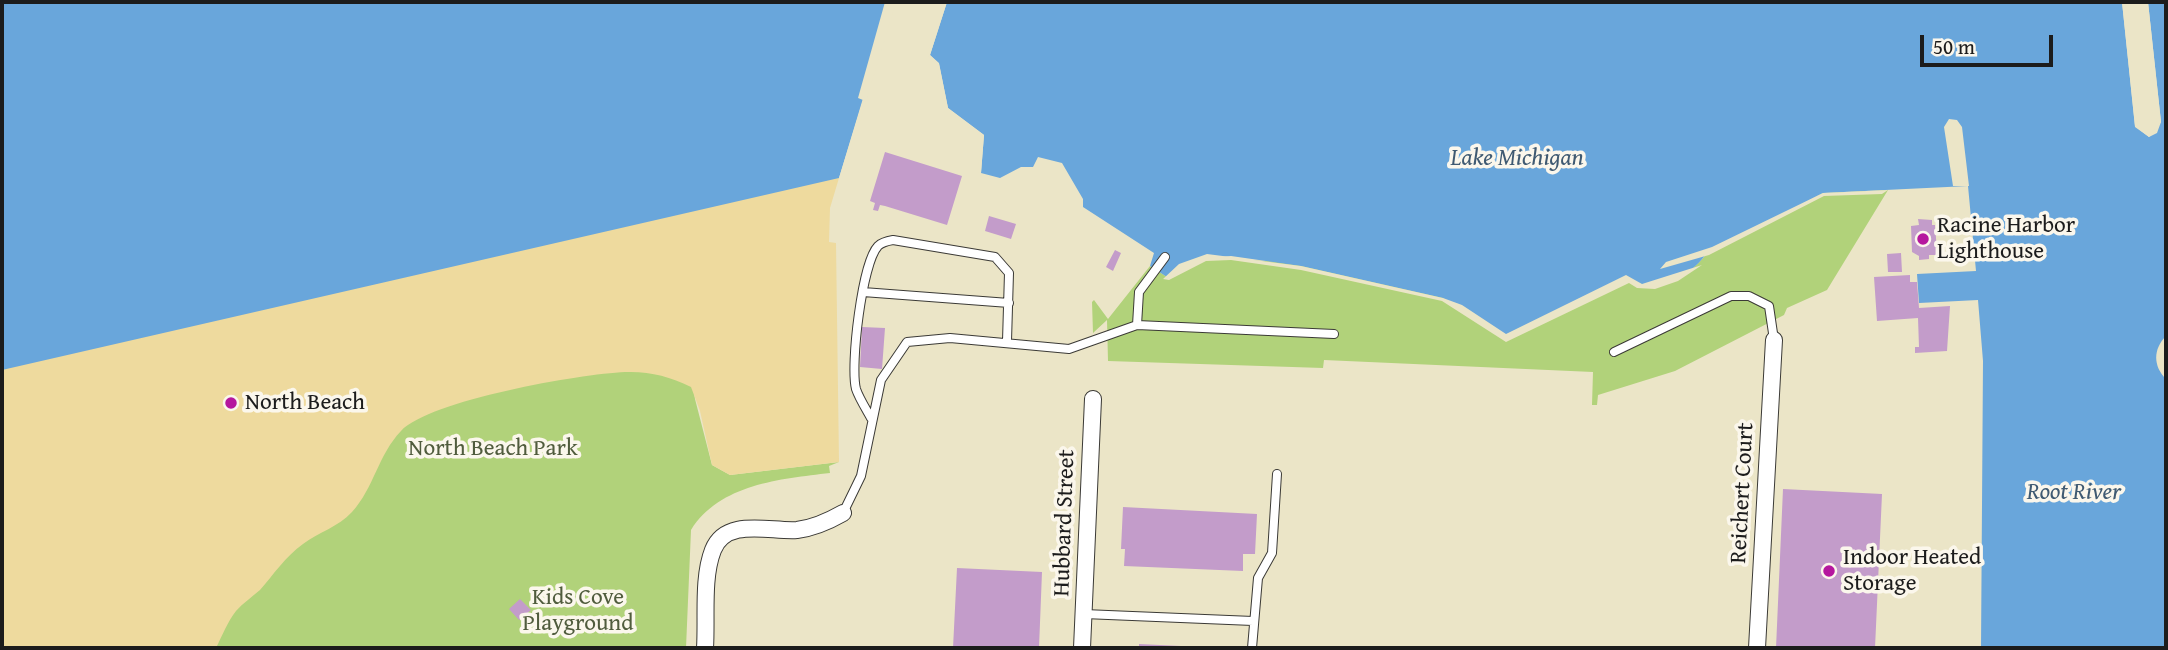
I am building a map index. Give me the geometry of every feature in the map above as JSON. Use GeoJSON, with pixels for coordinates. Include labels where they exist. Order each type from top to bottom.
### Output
{"type":"FeatureCollection","features":[{"type":"Feature","properties":{"kind":"street","name":"Reichert Court"},"geometry":{"type":"LineString","coordinates":[[1757,648],[1774,340]]}},
{"type":"Feature","properties":{"kind":"street","name":"Hubbard Street"},"geometry":{"type":"LineString","coordinates":[[1082,648],[1093,399]]}},
{"type":"Feature","properties":{"kind":"street"},"geometry":{"type":"LineString","coordinates":[[705,648],[709,567],[713,549],[720,539],[734,530],[748,528],[798,530],[825,523],[843,513]]}},
{"type":"Feature","properties":{"kind":"lane"},"geometry":{"type":"LineString","coordinates":[[871,418],[856,388],[858,316],[871,257],[879,244],[893,240],[995,257],[1009,273],[1007,341]]}},
{"type":"Feature","properties":{"kind":"lane"},"geometry":{"type":"LineString","coordinates":[[1137,325],[1139,292],[1165,257]]}},
{"type":"Feature","properties":{"kind":"lane"},"geometry":{"type":"LineString","coordinates":[[863,292],[1009,303]]}},
{"type":"Feature","properties":{"kind":"lane"},"geometry":{"type":"LineString","coordinates":[[1614,352],[1731,296],[1749,296],[1769,306],[1774,340]]}},
{"type":"Feature","properties":{"kind":"lane"},"geometry":{"type":"LineString","coordinates":[[843,513],[861,476],[881,380],[907,342],[950,338],[1007,341],[1069,349],[1137,325],[1334,334]]}},
{"type":"Feature","properties":{"kind":"lane"},"geometry":{"type":"LineString","coordinates":[[1252,648],[1258,578],[1272,554],[1277,474]]}},
{"type":"Feature","properties":{"kind":"lane"},"geometry":{"type":"LineString","coordinates":[[1084,614],[1253,621]]}},
{"type":"Feature","properties":{"kind":"green space"},"geometry":{"type":"Polygon","coordinates":[[[1888,190],[1827,290],[1787,308],[1784,315],[1675,371],[1598,395],[1597,405],[1592,405],[1593,372],[1324,360],[1323,368],[1108,361],[1107,320],[1093,333],[1092,302],[1094,300],[1108,319],[1150,266],[1167,277],[1205,258],[1629,279],[1662,278],[1682,274],[1699,263],[1706,254],[1823,193],[1888,190]]]}},
{"type":"Feature","properties":{"kind":"green space","name":"North Beach Park"},"geometry":{"type":"Polygon","coordinates":[[[662,203],[695,399],[712,465],[730,475],[839,462],[829,466],[830,473],[753,486],[735,493],[703,515],[691,530],[686,648],[2,648],[662,203]]]}},
{"type":"Feature","properties":{"kind":"sand","name":"North Beach"},"geometry":{"type":"Polygon","coordinates":[[[811,168],[839,178],[830,208],[829,242],[836,243],[839,462],[730,475],[712,465],[700,411],[691,387],[659,375],[642,372],[604,374],[542,383],[442,409],[417,420],[401,431],[393,440],[366,493],[352,512],[291,554],[260,590],[236,611],[216,648],[2,648],[2,342],[811,168]]]}},
{"type":"Feature","properties":{"kind":"water"},"geometry":{"type":"Polygon","coordinates":[[[2,2],[892,2],[839,178],[2,370],[2,2]]]}},
{"type":"Feature","properties":{"kind":"water","name":"Lake Michigan"},"geometry":{"type":"Polygon","coordinates":[[[947,2],[2122,2],[2135,126],[2149,137],[2161,122],[2148,2],[2166,2],[2166,336],[2159,346],[2156,358],[2166,379],[2166,648],[1981,648],[1983,361],[1978,300],[1919,303],[1917,274],[1976,271],[1968,186],[1823,193],[1706,254],[1682,276],[1649,285],[1629,279],[1507,339],[1443,298],[1301,266],[1231,256],[1205,258],[1167,277],[1150,266],[1154,253],[1083,207],[1083,199],[1062,163],[1038,157],[1033,167],[1021,167],[1000,178],[981,173],[984,135],[948,108],[939,64],[930,55],[947,2]]]}},
{"type":"Feature","properties":{"kind":"pier"},"geometry":{"type":"Polygon","coordinates":[[[885,2],[896,2],[842,180],[839,178],[863,100],[858,98],[885,2]]]}},
{"type":"Feature","properties":{"kind":"pier"},"geometry":{"type":"Polygon","coordinates":[[[943,2],[947,2],[930,55],[939,63],[948,108],[984,135],[981,173],[978,174],[981,137],[945,109],[936,65],[927,55],[943,2]]]}},
{"type":"Feature","properties":{"kind":"pier"},"geometry":{"type":"Polygon","coordinates":[[[2122,2],[2125,2],[2138,125],[2149,133],[2154,130],[2157,122],[2145,2],[2148,2],[2161,122],[2157,133],[2149,137],[2135,127],[2122,2]]]}},
{"type":"Feature","properties":{"kind":"pier"},"geometry":{"type":"Polygon","coordinates":[[[1949,119],[1957,120],[1962,127],[1969,186],[1953,186],[1944,127],[1949,119]]]}},
{"type":"Feature","properties":{"kind":"pier"},"geometry":{"type":"Polygon","coordinates":[[[1888,190],[1882,194],[1824,196],[1709,255],[1660,269],[1666,262],[1712,247],[1823,193],[1888,190]]]}},
{"type":"Feature","properties":{"kind":"pier"},"geometry":{"type":"Polygon","coordinates":[[[1207,254],[1301,266],[1443,298],[1462,305],[1506,334],[1626,275],[1642,284],[1702,265],[1678,281],[1655,289],[1637,288],[1629,283],[1506,342],[1442,301],[1301,270],[1231,260],[1206,261],[1169,280],[1163,279],[1179,264],[1207,254]]]}},
{"type":"Feature","properties":{"kind":"building"},"geometry":{"type":"Polygon","coordinates":[[[885,152],[962,176],[947,225],[885,206],[880,205],[878,211],[873,210],[875,203],[870,201],[885,152]]]}},
{"type":"Feature","properties":{"kind":"building"},"geometry":{"type":"Polygon","coordinates":[[[989,216],[1016,224],[1011,239],[985,231],[989,216]]]}},
{"type":"Feature","properties":{"kind":"building","name":"Racine Harbor Lighthouse"},"geometry":{"type":"Polygon","coordinates":[[[1918,219],[1932,220],[1932,225],[1935,225],[1937,251],[1936,255],[1929,255],[1929,259],[1919,260],[1919,256],[1912,252],[1911,226],[1919,225],[1918,219]]]}},
{"type":"Feature","properties":{"kind":"building"},"geometry":{"type":"Polygon","coordinates":[[[1115,250],[1121,253],[1113,271],[1106,267],[1115,250]]]}},
{"type":"Feature","properties":{"kind":"building"},"geometry":{"type":"Polygon","coordinates":[[[1901,253],[1902,272],[1888,272],[1887,254],[1901,253]]]}},
{"type":"Feature","properties":{"kind":"building"},"geometry":{"type":"Polygon","coordinates":[[[1910,275],[1910,282],[1917,282],[1919,308],[1950,306],[1947,351],[1915,353],[1915,347],[1919,347],[1918,318],[1877,321],[1874,277],[1910,275]]]}},
{"type":"Feature","properties":{"kind":"building"},"geometry":{"type":"Polygon","coordinates":[[[862,327],[885,328],[882,369],[860,367],[862,327]]]}},
{"type":"Feature","properties":{"kind":"building","name":"Indoor Heated Storage"},"geometry":{"type":"Polygon","coordinates":[[[1783,489],[1882,494],[1875,648],[1776,648],[1783,489]]]}},
{"type":"Feature","properties":{"kind":"building"},"geometry":{"type":"Polygon","coordinates":[[[1123,507],[1257,514],[1255,554],[1243,554],[1243,571],[1124,566],[1125,549],[1121,549],[1123,507]]]}},
{"type":"Feature","properties":{"kind":"building"},"geometry":{"type":"Polygon","coordinates":[[[957,568],[1042,572],[1039,648],[953,648],[957,568]]]}},
{"type":"Feature","properties":{"kind":"building"},"geometry":{"type":"Polygon","coordinates":[[[520,599],[531,610],[519,620],[509,609],[520,599]]]}},
{"type":"Feature","properties":{"kind":"building"},"geometry":{"type":"Polygon","coordinates":[[[1139,644],[1181,646],[1181,648],[1139,648],[1139,644]]]}},
{"type":"Feature","properties":{"kind":"place","name":"Racine Harbor Lighthouse"},"geometry":{"type":"Point","coordinates":[1923,239]}},
{"type":"Feature","properties":{"kind":"place","name":"North Beach"},"geometry":{"type":"Point","coordinates":[231,403]}},
{"type":"Feature","properties":{"kind":"place","name":"Indoor Heated Storage"},"geometry":{"type":"Point","coordinates":[1829,571]}},
{"type":"Feature","properties":{"kind":"water label","name":"Root River"},"geometry":{"type":"Point","coordinates":[2074,493]}},
{"type":"Feature","properties":{"kind":"park label","name":"Kids Cove Playground"},"geometry":{"type":"Point","coordinates":[578,611]}}]}
